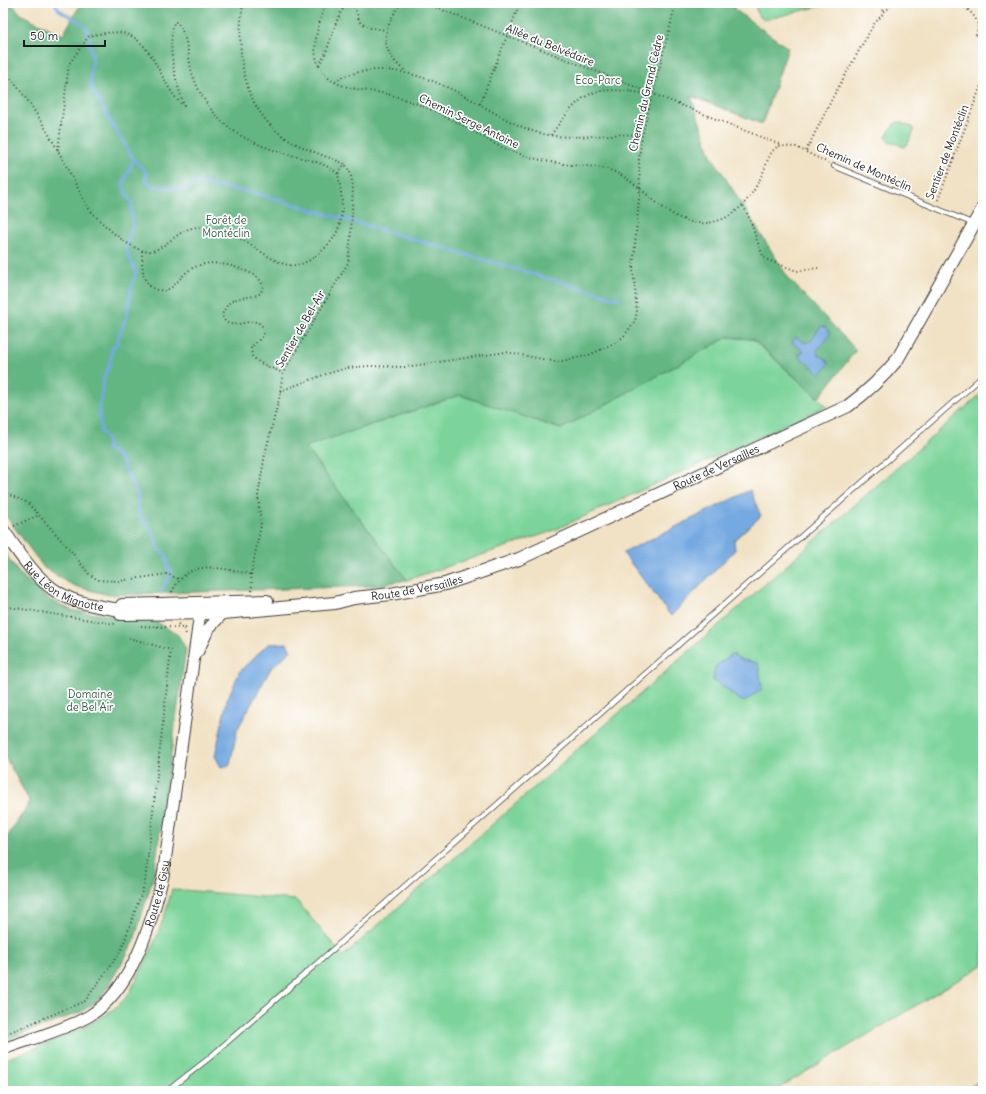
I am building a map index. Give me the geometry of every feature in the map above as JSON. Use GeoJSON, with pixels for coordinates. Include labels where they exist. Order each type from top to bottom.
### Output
{"type":"FeatureCollection","features":[{"type":"Feature","properties":{"kind":"main road","name":"Route de Versailles"},"geometry":{"type":"LineString","coordinates":[[201,608],[223,613],[335,603],[354,598],[391,594],[445,584],[519,559],[848,406],[882,378],[897,360],[983,208]]}},
{"type":"Feature","properties":{"kind":"main road","name":"Rue Léon Mignotte"},"geometry":{"type":"LineString","coordinates":[[3,530],[21,556],[42,580],[58,592],[71,599],[119,610],[122,605],[201,608]]}},
{"type":"Feature","properties":{"kind":"main road","name":"Route de Versailles"},"geometry":{"type":"LineString","coordinates":[[201,608],[338,595],[354,598]]}},
{"type":"Feature","properties":{"kind":"street","name":"Route de Gisy"},"geometry":{"type":"LineString","coordinates":[[3,1049],[77,1022],[97,1010],[123,980],[136,957],[154,914],[163,876],[201,608]]}},
{"type":"Feature","properties":{"kind":"street","name":"Route de Gisy"},"geometry":{"type":"LineString","coordinates":[[194,661],[210,628],[223,613]]}},
{"type":"Feature","properties":{"kind":"lane","name":"Chemin de Montéclin"},"geometry":{"type":"LineString","coordinates":[[834,166],[974,224]]}},
{"type":"Feature","properties":{"kind":"lane"},"geometry":{"type":"LineString","coordinates":[[167,1091],[203,1063],[324,958],[983,376]]}},
{"type":"Feature","properties":{"kind":"path"},"geometry":{"type":"LineString","coordinates":[[3,69],[39,116],[87,206],[93,214],[118,236],[142,251],[151,251],[158,248],[183,230],[194,227],[203,227],[236,236],[272,259],[290,265],[300,264],[321,252],[338,232],[343,214],[338,174],[345,164],[287,138],[266,120],[256,107],[245,80],[242,62],[241,20],[243,3]]}},
{"type":"Feature","properties":{"kind":"path"},"geometry":{"type":"LineString","coordinates":[[319,66],[315,45],[321,15],[326,3]]}},
{"type":"Feature","properties":{"kind":"path"},"geometry":{"type":"LineString","coordinates":[[319,66],[330,44],[336,20],[346,3]]}},
{"type":"Feature","properties":{"kind":"path"},"geometry":{"type":"LineString","coordinates":[[353,3],[360,22],[372,28],[386,30]]}},
{"type":"Feature","properties":{"kind":"path"},"geometry":{"type":"LineString","coordinates":[[401,3],[389,20],[386,30],[387,50],[392,59],[406,72]]}},
{"type":"Feature","properties":{"kind":"path","name":"Allée du Belvédaire"},"geometry":{"type":"LineString","coordinates":[[424,3],[653,95],[782,145],[791,146],[806,152]]}},
{"type":"Feature","properties":{"kind":"path"},"geometry":{"type":"LineString","coordinates":[[480,104],[520,3]]}},
{"type":"Feature","properties":{"kind":"path","name":"Chemin du Grand Cèdre"},"geometry":{"type":"LineString","coordinates":[[280,391],[347,368],[369,366],[405,367],[506,352],[558,362],[589,355],[615,343],[630,329],[637,312],[634,268],[640,188],[639,160],[642,135],[676,3]]}},
{"type":"Feature","properties":{"kind":"path"},"geometry":{"type":"LineString","coordinates":[[879,3],[884,12]]}},
{"type":"Feature","properties":{"kind":"path","name":"Chemin de Montéclin"},"geometry":{"type":"LineString","coordinates":[[834,166],[806,152],[835,93],[874,24],[893,3]]}},
{"type":"Feature","properties":{"kind":"path"},"geometry":{"type":"LineString","coordinates":[[958,3],[975,16],[978,25]]}},
{"type":"Feature","properties":{"kind":"path"},"geometry":{"type":"LineString","coordinates":[[976,36],[978,25],[983,17]]}},
{"type":"Feature","properties":{"kind":"path"},"geometry":{"type":"LineString","coordinates":[[58,150],[69,64],[89,36],[120,32],[132,36],[141,44],[152,59],[176,100],[184,106],[171,58],[172,31],[174,22],[177,22],[184,34],[191,70],[201,94],[212,110],[226,125],[253,142],[326,167],[338,174]]}},
{"type":"Feature","properties":{"kind":"path","name":"Chemin Serge Antoine"},"geometry":{"type":"LineString","coordinates":[[319,66],[324,74],[335,81],[354,89],[389,94],[413,102],[468,128],[499,146],[516,153],[564,163],[607,169],[633,181],[656,202],[674,214],[699,223],[714,222],[735,212],[743,206]]}},
{"type":"Feature","properties":{"kind":"path"},"geometry":{"type":"LineString","coordinates":[[335,81],[345,75],[355,72],[389,70],[406,72],[444,86],[480,104],[514,124],[540,133],[572,137],[620,134],[642,135]]}},
{"type":"Feature","properties":{"kind":"path","name":"Sentier de Montéclin"},"geometry":{"type":"LineString","coordinates":[[935,208],[983,80]]}},
{"type":"Feature","properties":{"kind":"path"},"geometry":{"type":"LineString","coordinates":[[551,135],[576,102],[591,93],[622,90],[653,95]]}},
{"type":"Feature","properties":{"kind":"path"},"geometry":{"type":"LineString","coordinates":[[782,145],[777,147],[771,153],[754,192],[743,206],[753,224],[756,242],[765,259],[797,271],[818,268]]}},
{"type":"Feature","properties":{"kind":"path","name":"Sentier de Bel-Air"},"geometry":{"type":"LineString","coordinates":[[252,602],[251,574],[261,525],[258,496],[283,373],[348,263],[352,227],[353,186],[350,172],[345,164]]}},
{"type":"Feature","properties":{"kind":"path"},"geometry":{"type":"LineString","coordinates":[[142,251],[144,278],[152,289],[165,290],[172,287],[188,271],[196,266],[204,264],[228,265],[241,269],[260,279],[263,286],[261,293],[235,299],[224,308],[222,315],[227,323],[232,325],[249,320],[260,325],[264,333],[262,337],[251,347],[252,356],[260,363],[283,373]]}},
{"type":"Feature","properties":{"kind":"path"},"geometry":{"type":"LineString","coordinates":[[3,492],[28,503],[89,574],[98,580],[119,581],[167,574],[179,579]]}},
{"type":"Feature","properties":{"kind":"path"},"geometry":{"type":"LineString","coordinates":[[3,530],[39,515]]}},
{"type":"Feature","properties":{"kind":"path"},"geometry":{"type":"LineString","coordinates":[[170,598],[179,579],[196,568],[210,567],[251,574]]}},
{"type":"Feature","properties":{"kind":"path"},"geometry":{"type":"LineString","coordinates":[[3,606],[119,625]]}},
{"type":"Feature","properties":{"kind":"path"},"geometry":{"type":"LineString","coordinates":[[176,623],[183,628],[188,640]]}},
{"type":"Feature","properties":{"kind":"path"},"geometry":{"type":"LineString","coordinates":[[135,626],[198,628]]}},
{"type":"Feature","properties":{"kind":"path"},"geometry":{"type":"LineString","coordinates":[[3,1035],[85,1002],[121,951],[145,883],[171,650],[129,638]]}},
{"type":"Feature","properties":{"kind":"green space","name":"Forêt de Montéclin"},"geometry":{"type":"Polygon","coordinates":[[[3,3],[11,3],[22,15],[63,35],[81,3],[735,3],[734,9],[788,48],[762,124],[691,96],[711,155],[789,279],[856,350],[819,398],[753,339],[728,337],[561,429],[460,395],[305,447],[407,580],[372,586],[109,595],[74,586],[44,568],[3,512],[3,3]]]}},
{"type":"Feature","properties":{"kind":"green space"},"geometry":{"type":"Polygon","coordinates":[[[754,3],[833,3],[764,20],[758,15],[754,3]]]}},
{"type":"Feature","properties":{"kind":"green space"},"geometry":{"type":"Polygon","coordinates":[[[899,122],[912,127],[914,131],[907,145],[904,147],[887,140],[886,137],[894,124],[899,122]]]}},
{"type":"Feature","properties":{"kind":"green space"},"geometry":{"type":"Polygon","coordinates":[[[728,337],[752,339],[827,406],[550,532],[407,580],[305,447],[460,395],[561,429],[728,337]]]}},
{"type":"Feature","properties":{"kind":"green space"},"geometry":{"type":"Polygon","coordinates":[[[983,392],[983,965],[774,1091],[3,1091],[3,1060],[70,1034],[103,1016],[117,1006],[128,994],[157,936],[172,889],[296,900],[343,956],[983,392]]]}},
{"type":"Feature","properties":{"kind":"green space","name":"Domaine de Bel Air"},"geometry":{"type":"Polygon","coordinates":[[[3,550],[18,572],[48,599],[74,611],[155,621],[178,635],[186,649],[154,874],[134,941],[102,996],[96,1002],[81,1012],[3,1041],[3,843],[30,802],[3,753],[3,550]]]}},
{"type":"Feature","properties":{"kind":"green space"},"geometry":{"type":"Polygon","coordinates":[[[983,1079],[983,1091],[962,1091],[983,1079]]]}},
{"type":"Feature","properties":{"kind":"water"},"geometry":{"type":"Polygon","coordinates":[[[821,326],[825,327],[830,333],[828,338],[817,350],[818,355],[825,358],[829,364],[820,374],[798,355],[804,351],[792,343],[796,337],[805,343],[811,341],[821,326]]]}},
{"type":"Feature","properties":{"kind":"water"},"geometry":{"type":"Polygon","coordinates":[[[750,490],[761,516],[734,540],[735,550],[671,616],[623,553],[750,490]]]}},
{"type":"Feature","properties":{"kind":"water"},"geometry":{"type":"Polygon","coordinates":[[[287,643],[291,651],[271,668],[237,730],[230,765],[221,767],[215,756],[227,700],[240,671],[268,644],[287,643]]]}},
{"type":"Feature","properties":{"kind":"water"},"geometry":{"type":"Polygon","coordinates":[[[732,654],[742,660],[758,663],[762,689],[744,702],[713,681],[715,667],[732,654]]]}},
{"type":"Feature","properties":{"kind":"waterway"},"geometry":{"type":"LineString","coordinates":[[55,3],[59,10],[81,23],[87,29],[93,61],[90,73],[92,90],[134,160],[123,183],[125,192],[132,203],[131,212],[133,224],[127,243],[127,252],[136,272],[131,289],[127,315],[118,338],[118,343],[112,348],[110,363],[104,378],[99,407],[101,432],[108,442],[107,450],[116,454],[122,462],[138,496],[137,507],[140,516],[151,529],[160,551],[166,554],[168,568],[172,571],[161,592]]}},
{"type":"Feature","properties":{"kind":"waterway"},"geometry":{"type":"LineString","coordinates":[[134,160],[147,173],[145,180],[153,186],[187,190],[196,182],[258,194],[619,299]]}},
{"type":"Feature","properties":{"kind":"park label","name":"Eco-Parc"},"geometry":{"type":"Point","coordinates":[598,80]}}]}
